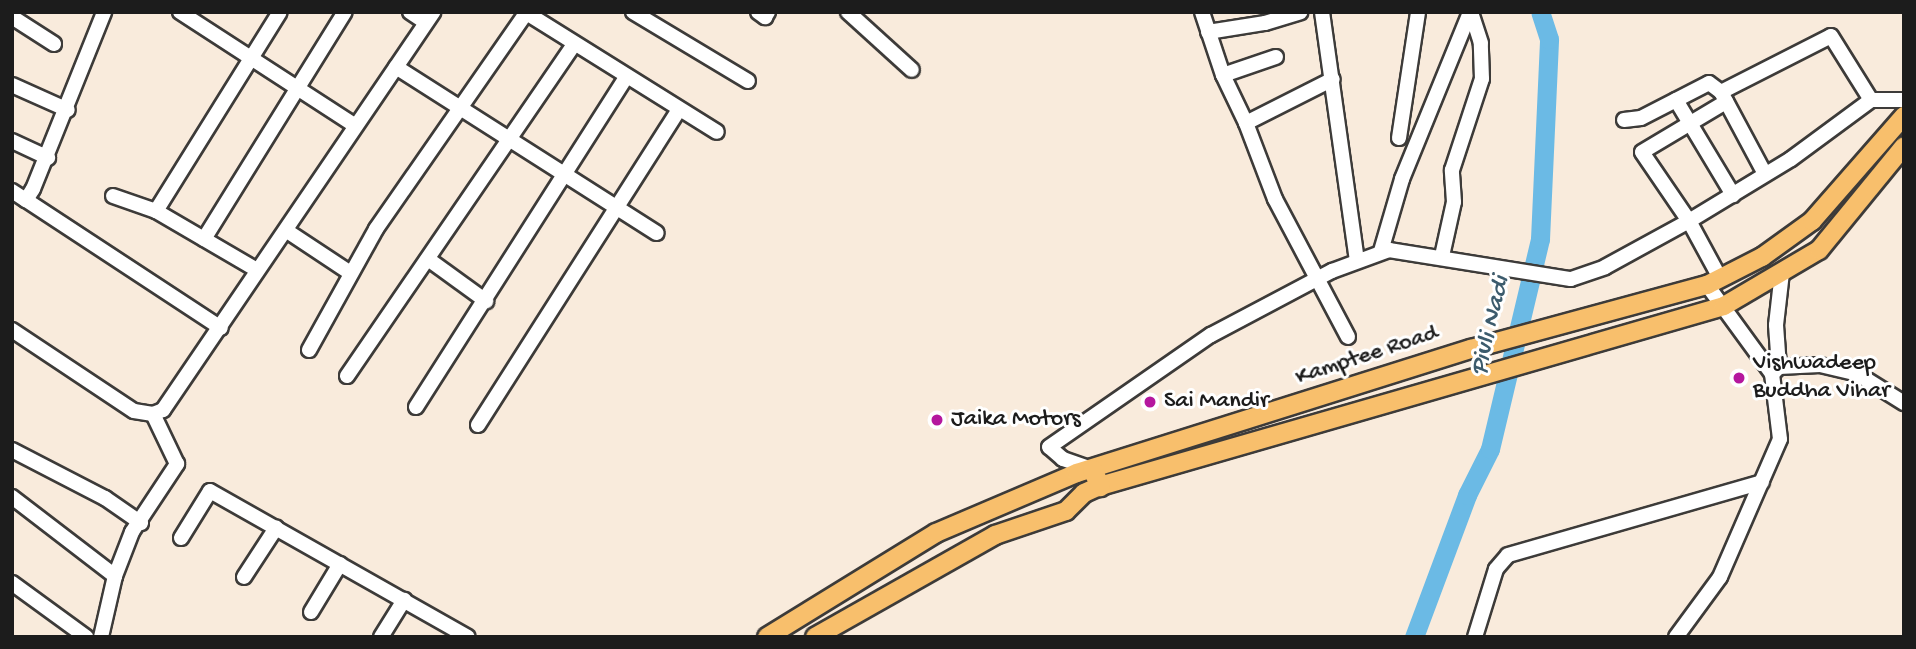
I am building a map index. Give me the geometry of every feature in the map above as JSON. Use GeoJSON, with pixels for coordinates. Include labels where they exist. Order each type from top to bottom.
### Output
{"type":"FeatureCollection","features":[{"type":"Feature","properties":{"kind":"main road"},"geometry":{"type":"LineString","coordinates":[[1713,281],[1762,257],[1812,220],[1904,116]]}},
{"type":"Feature","properties":{"kind":"main road"},"geometry":{"type":"LineString","coordinates":[[767,637],[936,533],[1088,480],[1478,376],[1724,306],[1819,250],[1904,146]]}},
{"type":"Feature","properties":{"kind":"main road","name":"Kamptee Road"},"geometry":{"type":"LineString","coordinates":[[1088,480],[1471,349],[1713,281]]}},
{"type":"Feature","properties":{"kind":"main road"},"geometry":{"type":"LineString","coordinates":[[752,637],[932,527],[1054,473],[1088,480]]}},
{"type":"Feature","properties":{"kind":"main road"},"geometry":{"type":"LineString","coordinates":[[804,637],[948,549],[1088,480]]}},
{"type":"Feature","properties":{"kind":"main road"},"geometry":{"type":"LineString","coordinates":[[816,637],[995,535],[1066,511],[1088,480]]}},
{"type":"Feature","properties":{"kind":"street"},"geometry":{"type":"LineString","coordinates":[[26,200],[48,158],[68,110],[104,12]]}},
{"type":"Feature","properties":{"kind":"street"},"geometry":{"type":"LineString","coordinates":[[180,12],[252,57],[296,90],[354,125]]}},
{"type":"Feature","properties":{"kind":"street"},"geometry":{"type":"LineString","coordinates":[[201,26],[210,12]]}},
{"type":"Feature","properties":{"kind":"street"},"geometry":{"type":"LineString","coordinates":[[156,211],[280,12]]}},
{"type":"Feature","properties":{"kind":"street"},"geometry":{"type":"LineString","coordinates":[[204,239],[345,12]]}},
{"type":"Feature","properties":{"kind":"street"},"geometry":{"type":"LineString","coordinates":[[153,414],[177,393],[257,270],[287,231],[354,125],[429,17],[410,12]]}},
{"type":"Feature","properties":{"kind":"street"},"geometry":{"type":"LineString","coordinates":[[633,12],[748,80]]}},
{"type":"Feature","properties":{"kind":"street"},"geometry":{"type":"LineString","coordinates":[[758,12],[765,17],[768,12]]}},
{"type":"Feature","properties":{"kind":"street"},"geometry":{"type":"LineString","coordinates":[[848,12],[912,70]]}},
{"type":"Feature","properties":{"kind":"street"},"geometry":{"type":"LineString","coordinates":[[1202,12],[1223,75],[1247,123],[1275,199],[1314,280],[1348,337]]}},
{"type":"Feature","properties":{"kind":"street"},"geometry":{"type":"LineString","coordinates":[[1208,32],[1265,23],[1300,12]]}},
{"type":"Feature","properties":{"kind":"street"},"geometry":{"type":"LineString","coordinates":[[1322,12],[1357,260]]}},
{"type":"Feature","properties":{"kind":"street"},"geometry":{"type":"LineString","coordinates":[[1399,138],[1418,12]]}},
{"type":"Feature","properties":{"kind":"street"},"geometry":{"type":"LineString","coordinates":[[1381,251],[1402,179],[1471,12]]}},
{"type":"Feature","properties":{"kind":"street"},"geometry":{"type":"LineString","coordinates":[[1442,256],[1454,202],[1452,170],[1482,79],[1481,43],[1471,12]]}},
{"type":"Feature","properties":{"kind":"street"},"geometry":{"type":"LineString","coordinates":[[309,350],[335,307],[348,271],[464,108],[526,13],[626,78],[717,132]]}},
{"type":"Feature","properties":{"kind":"street"},"geometry":{"type":"LineString","coordinates":[[12,17],[54,44]]}},
{"type":"Feature","properties":{"kind":"street"},"geometry":{"type":"LineString","coordinates":[[1775,370],[1724,306],[1689,222],[1642,152],[1723,97],[1831,36],[1871,100]]}},
{"type":"Feature","properties":{"kind":"street"},"geometry":{"type":"LineString","coordinates":[[347,376],[509,135],[575,44]]}},
{"type":"Feature","properties":{"kind":"street"},"geometry":{"type":"LineString","coordinates":[[1223,75],[1276,57]]}},
{"type":"Feature","properties":{"kind":"street"},"geometry":{"type":"LineString","coordinates":[[396,67],[509,135],[567,176],[657,233]]}},
{"type":"Feature","properties":{"kind":"street"},"geometry":{"type":"LineString","coordinates":[[416,407],[567,176],[626,78]]}},
{"type":"Feature","properties":{"kind":"street"},"geometry":{"type":"LineString","coordinates":[[1247,123],[1333,79]]}},
{"type":"Feature","properties":{"kind":"street"},"geometry":{"type":"LineString","coordinates":[[1624,120],[1641,118],[1709,83],[1723,97],[1765,174]]}},
{"type":"Feature","properties":{"kind":"street"},"geometry":{"type":"LineString","coordinates":[[12,85],[68,110]]}},
{"type":"Feature","properties":{"kind":"street"},"geometry":{"type":"LineString","coordinates":[[1676,100],[1733,195]]}},
{"type":"Feature","properties":{"kind":"street"},"geometry":{"type":"LineString","coordinates":[[1088,480],[1049,447],[1212,335],[1314,280],[1381,251],[1442,256],[1571,279],[1605,267],[1689,222],[1765,174],[1871,100],[1904,100]]}},
{"type":"Feature","properties":{"kind":"street"},"geometry":{"type":"LineString","coordinates":[[478,425],[678,110]]}},
{"type":"Feature","properties":{"kind":"street"},"geometry":{"type":"LineString","coordinates":[[12,141],[48,158]]}},
{"type":"Feature","properties":{"kind":"street"},"geometry":{"type":"LineString","coordinates":[[12,191],[221,328]]}},
{"type":"Feature","properties":{"kind":"street"},"geometry":{"type":"LineString","coordinates":[[113,196],[156,211],[257,270]]}},
{"type":"Feature","properties":{"kind":"street"},"geometry":{"type":"LineString","coordinates":[[287,231],[348,271]]}},
{"type":"Feature","properties":{"kind":"street"},"geometry":{"type":"LineString","coordinates":[[428,259],[486,301]]}},
{"type":"Feature","properties":{"kind":"street"},"geometry":{"type":"LineString","coordinates":[[1675,637],[1720,576],[1780,439],[1775,370],[1776,325],[1782,272]]}},
{"type":"Feature","properties":{"kind":"street"},"geometry":{"type":"LineString","coordinates":[[12,330],[134,411],[153,414]]}},
{"type":"Feature","properties":{"kind":"street"},"geometry":{"type":"LineString","coordinates":[[1775,370],[1820,365],[1856,373],[1904,403]]}},
{"type":"Feature","properties":{"kind":"street"},"geometry":{"type":"LineString","coordinates":[[102,637],[115,576],[132,532],[141,523],[177,464],[153,414]]}},
{"type":"Feature","properties":{"kind":"street"},"geometry":{"type":"LineString","coordinates":[[12,450],[105,498],[141,523]]}},
{"type":"Feature","properties":{"kind":"street"},"geometry":{"type":"LineString","coordinates":[[1475,637],[1496,569],[1508,555],[1762,482]]}},
{"type":"Feature","properties":{"kind":"street"},"geometry":{"type":"LineString","coordinates":[[181,538],[210,491],[464,636]]}},
{"type":"Feature","properties":{"kind":"street"},"geometry":{"type":"LineString","coordinates":[[12,497],[115,576]]}},
{"type":"Feature","properties":{"kind":"street"},"geometry":{"type":"LineString","coordinates":[[244,577],[276,528]]}},
{"type":"Feature","properties":{"kind":"street"},"geometry":{"type":"LineString","coordinates":[[311,612],[340,564]]}},
{"type":"Feature","properties":{"kind":"street"},"geometry":{"type":"LineString","coordinates":[[12,583],[86,637]]}},
{"type":"Feature","properties":{"kind":"street"},"geometry":{"type":"LineString","coordinates":[[381,637],[404,600]]}},
{"type":"Feature","properties":{"kind":"waterway","name":"Pivli Nadi"},"geometry":{"type":"LineString","coordinates":[[1414,637],[1467,495],[1490,449],[1540,239],[1549,39],[1540,12]]}},
{"type":"Feature","properties":{"kind":"place","name":"Vishwadeep Buddha Vihar"},"geometry":{"type":"Point","coordinates":[1739,378]}},
{"type":"Feature","properties":{"kind":"place","name":"Sai Mandir"},"geometry":{"type":"Point","coordinates":[1150,402]}},
{"type":"Feature","properties":{"kind":"place","name":"Jaika Motors"},"geometry":{"type":"Point","coordinates":[937,420]}}]}
